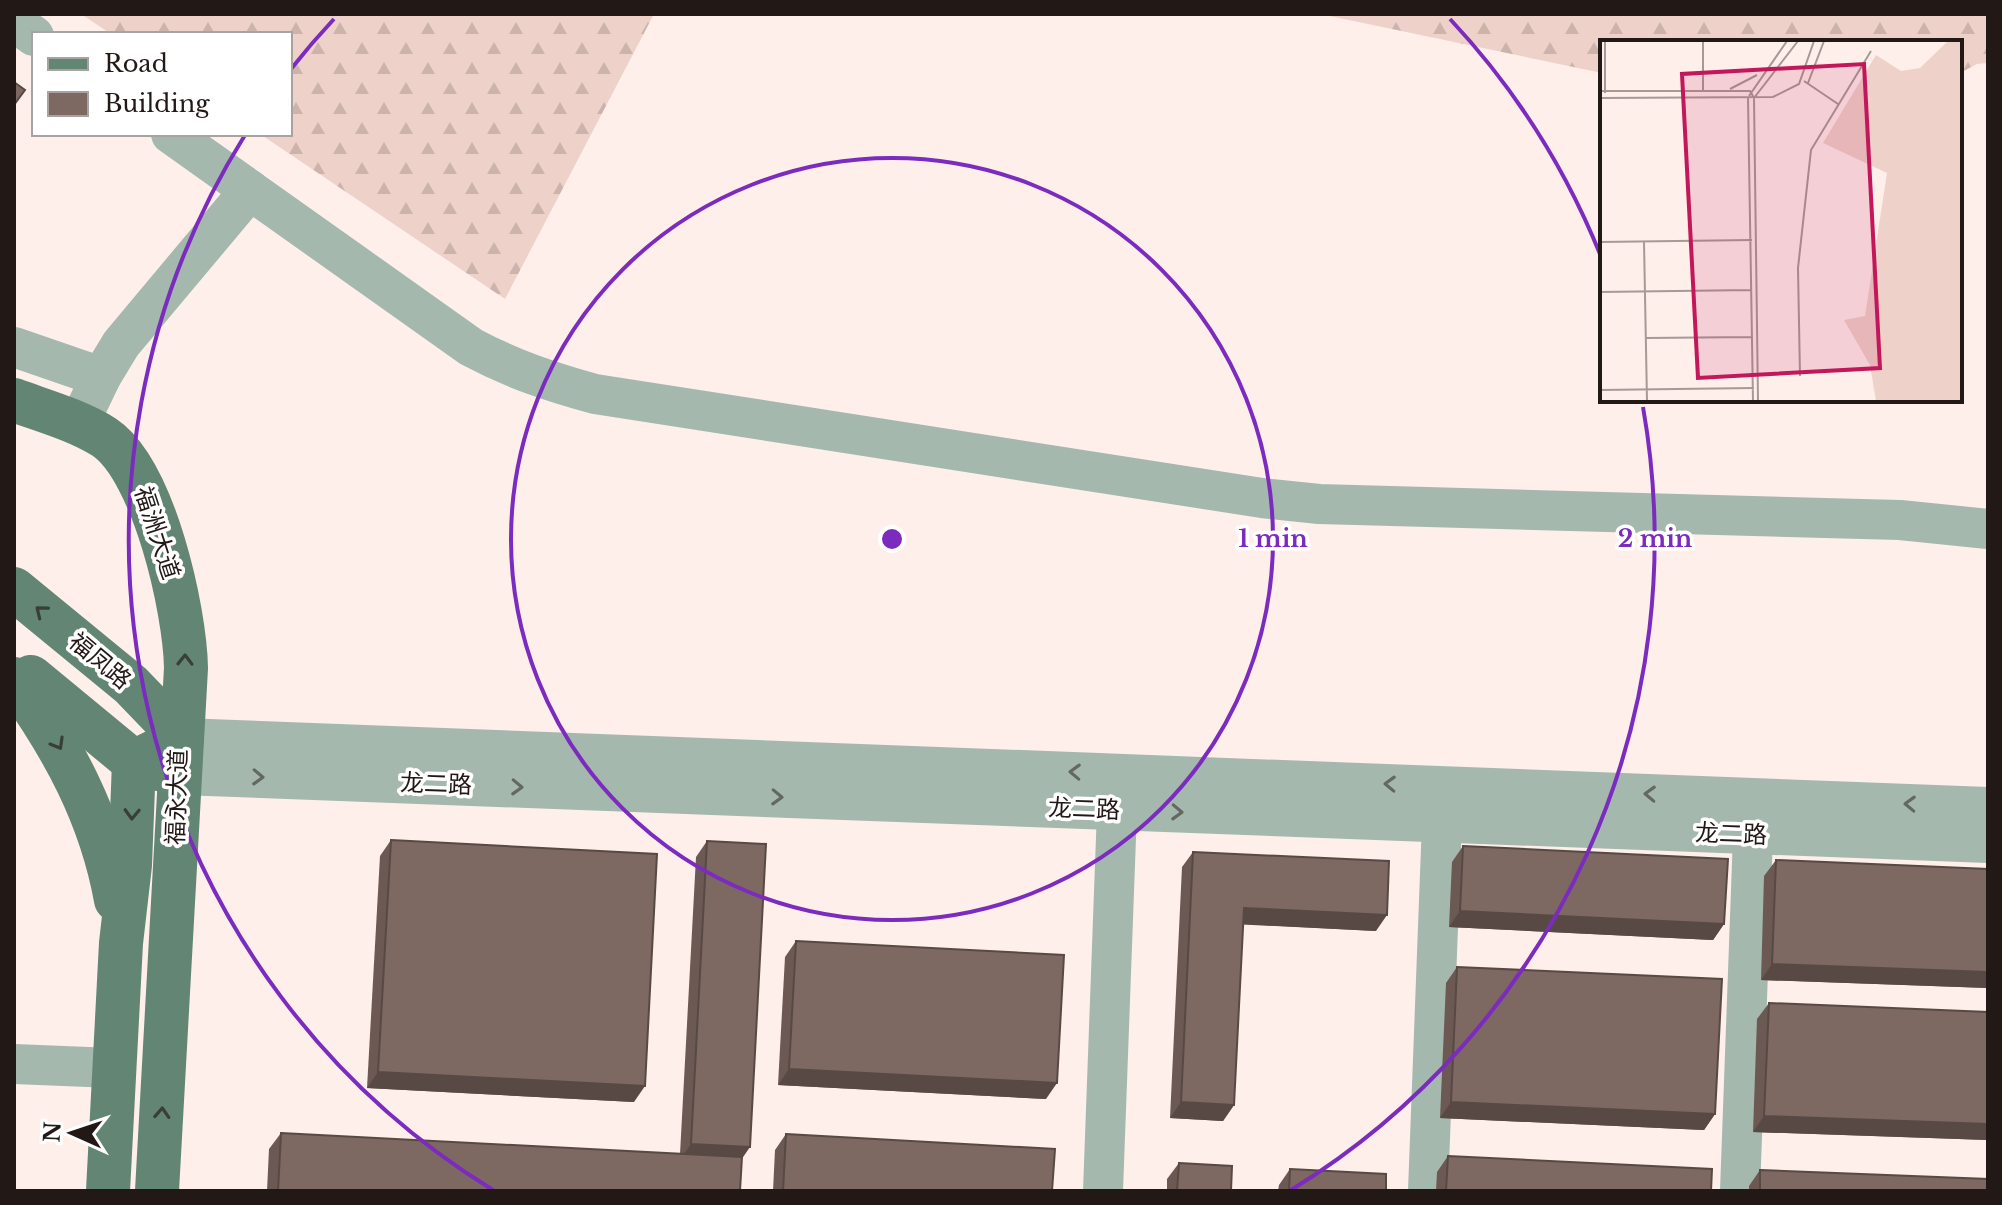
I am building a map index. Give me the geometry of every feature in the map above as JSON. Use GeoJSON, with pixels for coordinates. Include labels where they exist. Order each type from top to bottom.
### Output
{"type":"FeatureCollection","features":[{"type":"Feature","properties":{"kind":"main road","name":"福洲大道"},"geometry":{"type":"LineString","coordinates":[[20,402],[79,423],[106,438],[126,456],[141,480],[182,613],[186,641],[181,756]]}},
{"type":"Feature","properties":{"kind":"main road","name":"福凤路"},"geometry":{"type":"LineString","coordinates":[[14,589],[131,685],[181,756]]}},
{"type":"Feature","properties":{"kind":"main road"},"geometry":{"type":"LineString","coordinates":[[14,663],[134,762],[181,756]]}},
{"type":"Feature","properties":{"kind":"main road"},"geometry":{"type":"LineString","coordinates":[[14,679],[58,743],[84,797],[114,890],[121,943]]}},
{"type":"Feature","properties":{"kind":"main road","name":"福永大道"},"geometry":{"type":"LineString","coordinates":[[157,1191],[181,756]]}},
{"type":"Feature","properties":{"kind":"main road","name":"福永大道"},"geometry":{"type":"LineString","coordinates":[[108,1191],[113,1068],[121,943],[130,865],[134,762]]}},
{"type":"Feature","properties":{"kind":"street"},"geometry":{"type":"LineString","coordinates":[[14,22],[32,35]]}},
{"type":"Feature","properties":{"kind":"street"},"geometry":{"type":"LineString","coordinates":[[174,136],[471,347],[543,381],[595,394],[1262,498],[1319,504],[1900,520],[1988,529]]}},
{"type":"Feature","properties":{"kind":"street"},"geometry":{"type":"LineString","coordinates":[[79,423],[121,344],[250,190]]}},
{"type":"Feature","properties":{"kind":"street"},"geometry":{"type":"LineString","coordinates":[[14,347],[101,377]]}},
{"type":"Feature","properties":{"kind":"street","name":"龙二路"},"geometry":{"type":"LineString","coordinates":[[181,756],[1443,804],[1988,807]]}},
{"type":"Feature","properties":{"kind":"street"},"geometry":{"type":"LineString","coordinates":[[1103,1191],[1118,792]]}},
{"type":"Feature","properties":{"kind":"street"},"geometry":{"type":"LineString","coordinates":[[1428,1191],[1443,804]]}},
{"type":"Feature","properties":{"kind":"street","name":"龙二路"},"geometry":{"type":"LineString","coordinates":[[1443,804],[1753,835],[1988,843]]}},
{"type":"Feature","properties":{"kind":"street"},"geometry":{"type":"LineString","coordinates":[[1740,1191],[1753,835]]}},
{"type":"Feature","properties":{"kind":"street"},"geometry":{"type":"LineString","coordinates":[[14,1064],[113,1068]]}},
{"type":"Feature","properties":{"kind":"green space"},"geometry":{"type":"Polygon","coordinates":[[[81,14],[654,14],[505,299],[263,136],[292,136],[292,32],[108,32],[81,14]]]}},
{"type":"Feature","properties":{"kind":"green space"},"geometry":{"type":"Polygon","coordinates":[[[1320,14],[1988,14],[1988,63],[1977,64],[1962,72],[1962,40],[1600,40],[1600,73],[1320,14]]]}},
{"type":"Feature","properties":{"kind":"building"},"geometry":{"type":"Polygon","coordinates":[[[14,82],[25,90],[14,105],[14,82]]]}},
{"type":"Feature","properties":{"kind":"building"},"geometry":{"type":"Polygon","coordinates":[[[391,840],[657,854],[645,1086],[378,1072],[391,840]]]}},
{"type":"Feature","properties":{"kind":"building"},"geometry":{"type":"Polygon","coordinates":[[[707,841],[766,844],[750,1147],[691,1144],[707,841]]]}},
{"type":"Feature","properties":{"kind":"building"},"geometry":{"type":"Polygon","coordinates":[[[1463,846],[1728,859],[1724,924],[1460,911],[1463,846]]]}},
{"type":"Feature","properties":{"kind":"building"},"geometry":{"type":"Polygon","coordinates":[[[1193,852],[1389,861],[1387,915],[1244,908],[1234,1105],[1181,1102],[1193,852]]]}},
{"type":"Feature","properties":{"kind":"building"},"geometry":{"type":"Polygon","coordinates":[[[1776,860],[1988,869],[1988,972],[1772,964],[1776,860]]]}},
{"type":"Feature","properties":{"kind":"building"},"geometry":{"type":"Polygon","coordinates":[[[796,941],[1064,955],[1057,1083],[789,1069],[796,941]]]}},
{"type":"Feature","properties":{"kind":"building"},"geometry":{"type":"Polygon","coordinates":[[[1457,967],[1722,979],[1715,1114],[1451,1102],[1457,967]]]}},
{"type":"Feature","properties":{"kind":"building"},"geometry":{"type":"Polygon","coordinates":[[[1769,1003],[1988,1012],[1988,1124],[1764,1116],[1769,1003]]]}},
{"type":"Feature","properties":{"kind":"building"},"geometry":{"type":"Polygon","coordinates":[[[281,1133],[742,1157],[740,1191],[278,1191],[281,1133]]]}},
{"type":"Feature","properties":{"kind":"building"},"geometry":{"type":"Polygon","coordinates":[[[786,1134],[1055,1149],[1052,1191],[783,1191],[786,1134]]]}},
{"type":"Feature","properties":{"kind":"building"},"geometry":{"type":"Polygon","coordinates":[[[1448,1156],[1712,1169],[1711,1191],[1446,1191],[1448,1156]]]}},
{"type":"Feature","properties":{"kind":"building"},"geometry":{"type":"Polygon","coordinates":[[[1179,1163],[1232,1166],[1231,1191],[1177,1191],[1179,1163]]]}},
{"type":"Feature","properties":{"kind":"building"},"geometry":{"type":"Polygon","coordinates":[[[1290,1169],[1386,1174],[1386,1191],[1289,1191],[1290,1169]]]}},
{"type":"Feature","properties":{"kind":"building"},"geometry":{"type":"Polygon","coordinates":[[[1760,1170],[1988,1179],[1988,1191],[1760,1191],[1760,1170]]]}}]}
